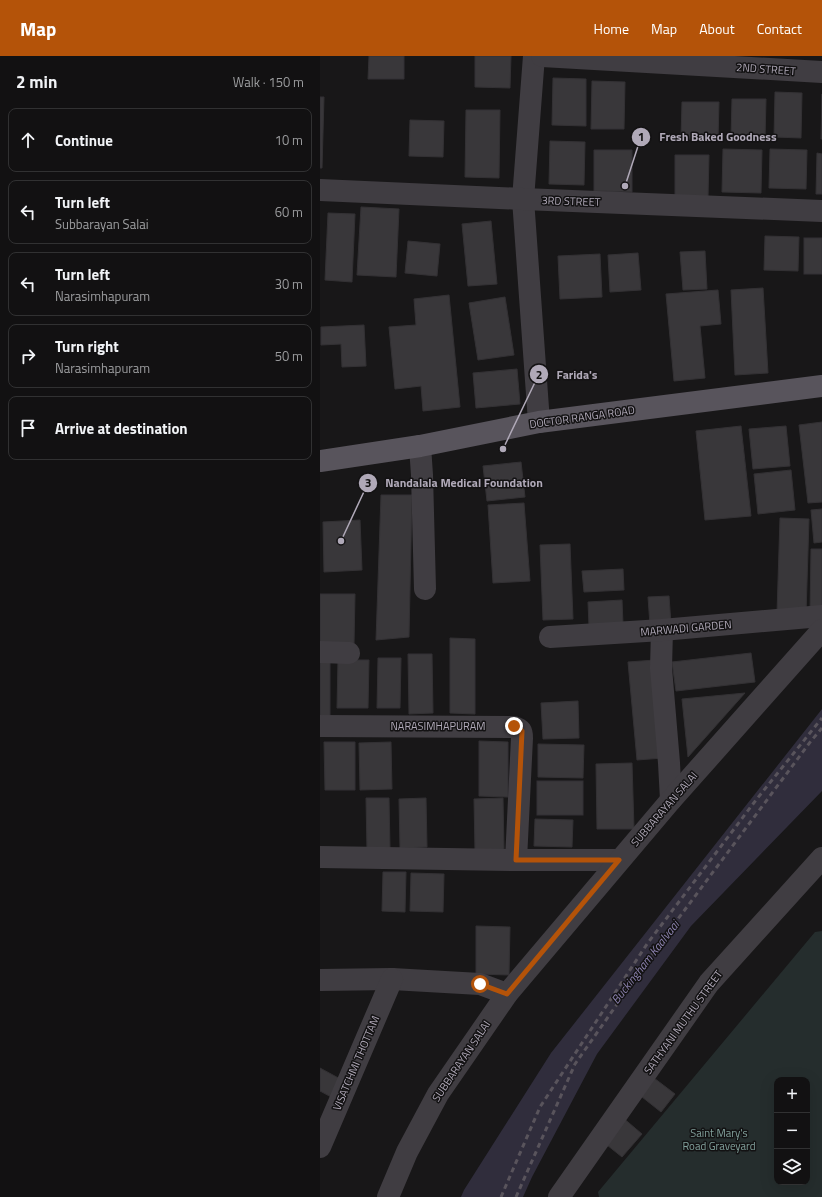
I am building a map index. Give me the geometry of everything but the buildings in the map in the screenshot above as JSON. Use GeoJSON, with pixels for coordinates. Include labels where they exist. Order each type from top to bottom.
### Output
{"type":"FeatureCollection","features":[{"type":"Feature","properties":{"kind":"main road","name":"DOCTOR RANGA ROAD"},"geometry":{"type":"LineString","coordinates":[[320,461],[420,446],[539,422],[822,386]]}},
{"type":"Feature","properties":{"kind":"street"},"geometry":{"type":"LineString","coordinates":[[534,56],[523,199],[539,422]]}},
{"type":"Feature","properties":{"kind":"street","name":"2ND STREET"},"geometry":{"type":"LineString","coordinates":[[542,56],[822,72]]}},
{"type":"Feature","properties":{"kind":"street","name":"3RD STREET"},"geometry":{"type":"LineString","coordinates":[[320,190],[822,211]]}},
{"type":"Feature","properties":{"kind":"street"},"geometry":{"type":"LineString","coordinates":[[420,446],[425,589]]}},
{"type":"Feature","properties":{"kind":"street","name":"MARWADI GARDEN"},"geometry":{"type":"LineString","coordinates":[[550,637],[662,630],[822,616]]}},
{"type":"Feature","properties":{"kind":"street"},"geometry":{"type":"LineString","coordinates":[[662,630],[661,668],[671,800]]}},
{"type":"Feature","properties":{"kind":"street","name":"SUBBARAYAN SALAI"},"geometry":{"type":"LineString","coordinates":[[388,1197],[407,1152],[438,1094],[507,994],[619,860],[822,630]]}},
{"type":"Feature","properties":{"kind":"street"},"geometry":{"type":"LineString","coordinates":[[320,652],[349,653]]}},
{"type":"Feature","properties":{"kind":"street","name":"NARASIMHAPURAM"},"geometry":{"type":"LineString","coordinates":[[320,726],[514,726],[519,728],[522,731],[522,738],[516,860]]}},
{"type":"Feature","properties":{"kind":"street"},"geometry":{"type":"LineString","coordinates":[[320,857],[619,860]]}},
{"type":"Feature","properties":{"kind":"street","name":"SATHYANI MUTHU STREET"},"geometry":{"type":"LineString","coordinates":[[559,1197],[709,983],[822,858]]}},
{"type":"Feature","properties":{"kind":"street"},"geometry":{"type":"LineString","coordinates":[[320,980],[392,979],[480,984],[507,994]]}},
{"type":"Feature","properties":{"kind":"street","name":"VISATCHMI THOTTAM"},"geometry":{"type":"LineString","coordinates":[[320,1147],[392,979]]}},
{"type":"Feature","properties":{"kind":"green space","name":"Saint Mary's Road Graveyard"},"geometry":{"type":"Polygon","coordinates":[[[822,931],[822,1197],[599,1197],[598,1192],[815,932],[822,931]]]}},
{"type":"Feature","properties":{"kind":"water","name":"Buckingham Kaalvaai"},"geometry":{"type":"Polygon","coordinates":[[[822,709],[822,791],[691,926],[597,1054],[523,1197],[461,1197],[551,1053],[822,709]]]}},
{"type":"Feature","properties":{"kind":"railway"},"geometry":{"type":"LineString","coordinates":[[501,1197],[540,1107],[647,944],[756,800],[822,718]]}},
{"type":"Feature","properties":{"kind":"railway"},"geometry":{"type":"LineString","coordinates":[[516,1197],[575,1064],[663,939],[822,728]]}},
{"type":"Feature","properties":{"kind":"place","name":"Fresh Baked Goodness"},"geometry":{"type":"Point","coordinates":[625,186]}},
{"type":"Feature","properties":{"kind":"place","name":"Farida's"},"geometry":{"type":"Point","coordinates":[503,449]}},
{"type":"Feature","properties":{"kind":"place","name":"Nandalala Medical Foundation"},"geometry":{"type":"Point","coordinates":[341,541]}},
{"type":"Feature","properties":{"kind":"route"},"geometry":{"type":"LineString","coordinates":[[480,984],[507,994],[619,860],[516,860],[522,731],[514,726]]}}]}
